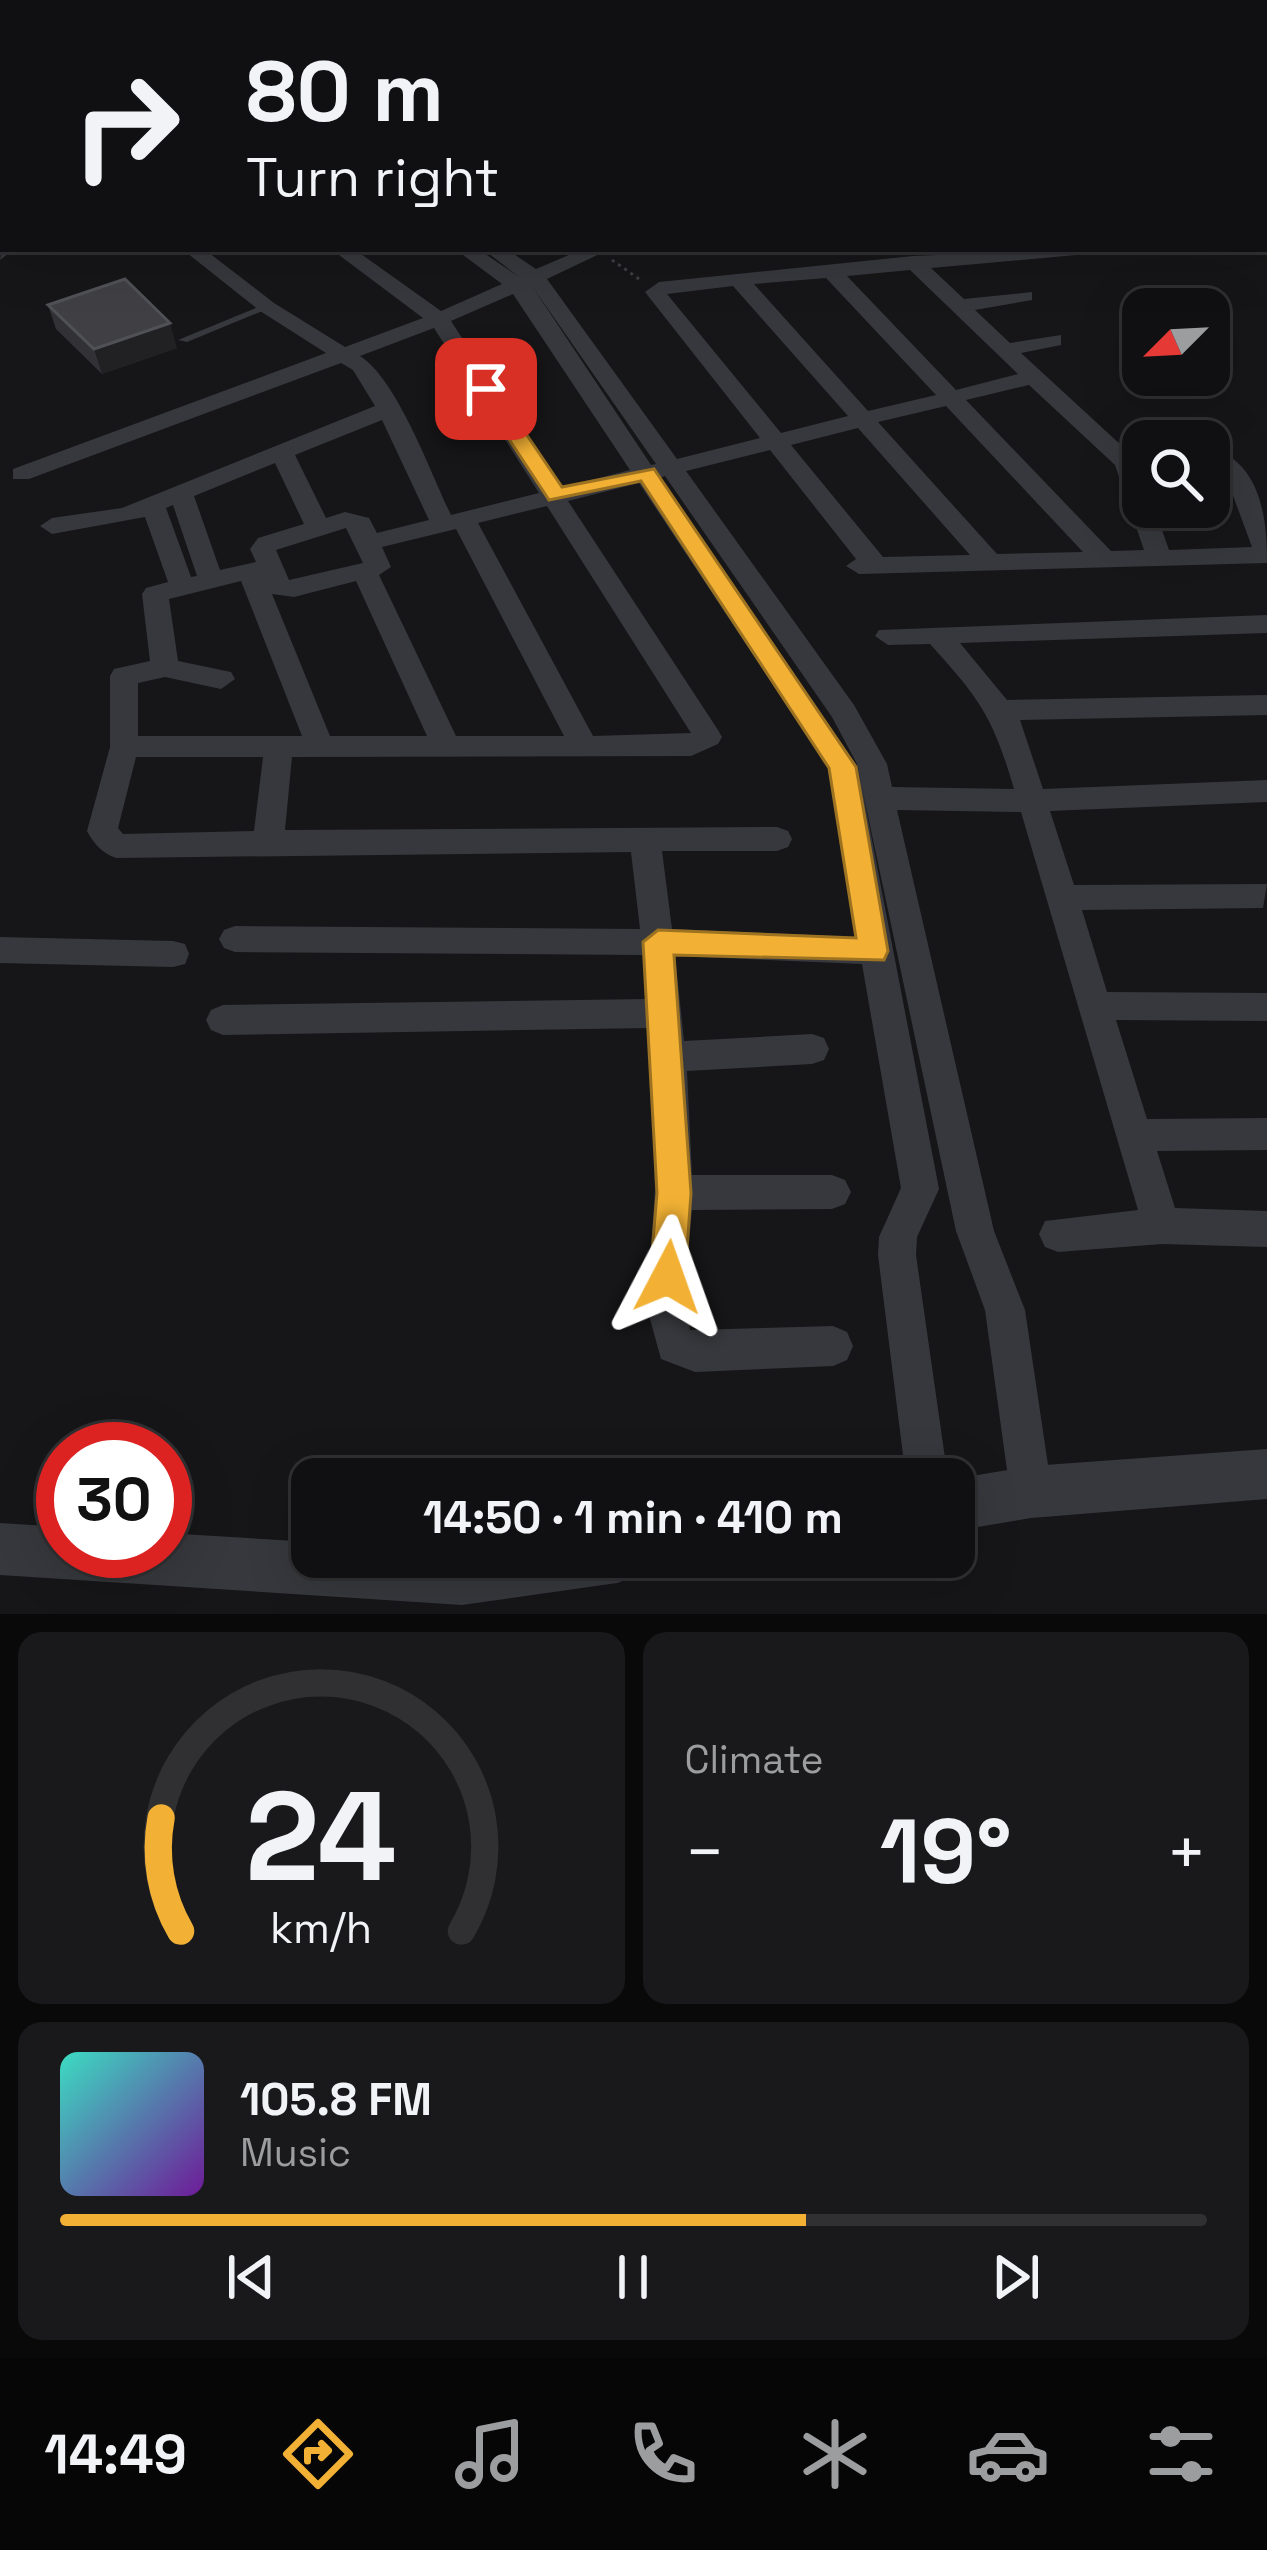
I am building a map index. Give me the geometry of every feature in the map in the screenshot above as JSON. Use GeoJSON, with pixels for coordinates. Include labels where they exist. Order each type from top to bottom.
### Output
{"type":"FeatureCollection","features":[{"type":"Feature","properties":{"kind":"street"},"geometry":{"type":"LineString","coordinates":[[196,252],[267,307],[361,366],[584,746]]}},
{"type":"Feature","properties":{"kind":"street"},"geometry":{"type":"LineString","coordinates":[[124,747],[278,750],[444,742],[691,746],[709,736],[439,319],[345,252]]}},
{"type":"Feature","properties":{"kind":"street"},"geometry":{"type":"LineString","coordinates":[[471,252],[526,281]]}},
{"type":"Feature","properties":{"kind":"street"},"geometry":{"type":"LineString","coordinates":[[496,252],[526,281],[660,470],[844,712],[865,776],[975,1232],[1005,1310],[1031,1492]]}},
{"type":"Feature","properties":{"kind":"street"},"geometry":{"type":"LineString","coordinates":[[21,474],[341,351],[439,319],[594,252]]}},
{"type":"Feature","properties":{"kind":"street"},"geometry":{"type":"LineString","coordinates":[[1005,253],[839,264],[666,286],[656,292],[775,440],[866,566],[1267,554],[1230,468]]}},
{"type":"Feature","properties":{"kind":"street"},"geometry":{"type":"LineString","coordinates":[[921,258],[1033,377],[1122,451]]}},
{"type":"Feature","properties":{"kind":"street"},"geometry":{"type":"LineString","coordinates":[[839,264],[946,396],[1103,558]]}},
{"type":"Feature","properties":{"kind":"street"},"geometry":{"type":"LineString","coordinates":[[738,280],[991,562]]}},
{"type":"Feature","properties":{"kind":"street"},"geometry":{"type":"LineString","coordinates":[[962,305],[1025,296]]}},
{"type":"Feature","properties":{"kind":"street"},"geometry":{"type":"LineString","coordinates":[[1007,350],[1053,340]]}},
{"type":"Feature","properties":{"kind":"street"},"geometry":{"type":"LineString","coordinates":[[372,542],[1033,377]]}},
{"type":"Feature","properties":{"kind":"street"},"geometry":{"type":"LineString","coordinates":[[52,526],[92,524],[153,505],[388,409]]}},
{"type":"Feature","properties":{"kind":"street"},"geometry":{"type":"LineString","coordinates":[[282,452],[318,528]]}},
{"type":"Feature","properties":{"kind":"street"},"geometry":{"type":"LineString","coordinates":[[181,494],[211,580]]}},
{"type":"Feature","properties":{"kind":"street"},"geometry":{"type":"LineString","coordinates":[[153,505],[182,587]]}},
{"type":"Feature","properties":{"kind":"street"},"geometry":{"type":"LineString","coordinates":[[260,569],[285,590],[365,572],[380,562],[372,542],[353,520],[263,549],[260,569],[321,749]]}},
{"type":"Feature","properties":{"kind":"street"},"geometry":{"type":"LineString","coordinates":[[1151,528],[1159,558]]}},
{"type":"Feature","properties":{"kind":"street"},"geometry":{"type":"LineString","coordinates":[[165,668],[155,594],[260,569]]}},
{"type":"Feature","properties":{"kind":"street"},"geometry":{"type":"LineString","coordinates":[[365,572],[444,742]]}},
{"type":"Feature","properties":{"kind":"street"},"geometry":{"type":"LineString","coordinates":[[888,636],[1267,624]]}},
{"type":"Feature","properties":{"kind":"street"},"geometry":{"type":"LineString","coordinates":[[937,635],[1002,710],[1098,1006],[1162,1226]]}},
{"type":"Feature","properties":{"kind":"street"},"geometry":{"type":"LineString","coordinates":[[221,679],[165,668],[124,676],[124,747],[102,831],[106,840],[116,846],[777,839]]}},
{"type":"Feature","properties":{"kind":"street"},"geometry":{"type":"LineString","coordinates":[[1002,710],[1267,705]]}},
{"type":"Feature","properties":{"kind":"street"},"geometry":{"type":"LineString","coordinates":[[268,842],[278,750]]}},
{"type":"Feature","properties":{"kind":"street"},"geometry":{"type":"LineString","coordinates":[[865,776],[1028,801],[1267,790]]}},
{"type":"Feature","properties":{"kind":"street"},"geometry":{"type":"LineString","coordinates":[[865,776],[873,951],[920,1189],[898,1237],[897,1255],[924,1458]]}},
{"type":"Feature","properties":{"kind":"street"},"geometry":{"type":"LineString","coordinates":[[644,841],[668,1058],[674,1193],[664,1319],[675,1345],[695,1352],[833,1346]]}},
{"type":"Feature","properties":{"kind":"street"},"geometry":{"type":"LineString","coordinates":[[1063,898],[1263,895]]}},
{"type":"Feature","properties":{"kind":"street"},"geometry":{"type":"LineString","coordinates":[[235,939],[658,942],[873,951]]}},
{"type":"Feature","properties":{"kind":"street"},"geometry":{"type":"LineString","coordinates":[[0,950],[173,954]]}},
{"type":"Feature","properties":{"kind":"street"},"geometry":{"type":"LineString","coordinates":[[1098,1006],[1267,1007]]}},
{"type":"Feature","properties":{"kind":"street"},"geometry":{"type":"LineString","coordinates":[[223,1020],[662,1013]]}},
{"type":"Feature","properties":{"kind":"street"},"geometry":{"type":"LineString","coordinates":[[668,1058],[812,1049]]}},
{"type":"Feature","properties":{"kind":"street"},"geometry":{"type":"LineString","coordinates":[[1136,1135],[1267,1134]]}},
{"type":"Feature","properties":{"kind":"street"},"geometry":{"type":"LineString","coordinates":[[674,1193],[832,1192]]}},
{"type":"Feature","properties":{"kind":"street"},"geometry":{"type":"LineString","coordinates":[[1058,1234],[1162,1226],[1267,1229]]}},
{"type":"Feature","properties":{"kind":"street"},"geometry":{"type":"LineString","coordinates":[[975,1501],[1031,1492],[1267,1474]]}},
{"type":"Feature","properties":{"kind":"street"},"geometry":{"type":"LineString","coordinates":[[1,1555],[461,1596],[533,1578]]}},
{"type":"Feature","properties":{"kind":"lane"},"geometry":{"type":"LineString","coordinates":[[183,340],[267,307]]}},
{"type":"Feature","properties":{"kind":"path"},"geometry":{"type":"LineString","coordinates":[[598,252],[656,292]]}},
{"type":"Feature","properties":{"kind":"building"},"geometry":{"type":"Polygon","coordinates":[[[125,279],[170,323],[94,349],[48,305],[125,279]]]}},
{"type":"Feature","properties":{"kind":"route"},"geometry":{"type":"LineString","coordinates":[[486,389],[556,495],[647,473],[842,767],[873,951],[658,942],[674,1193],[668,1277]]}}]}
